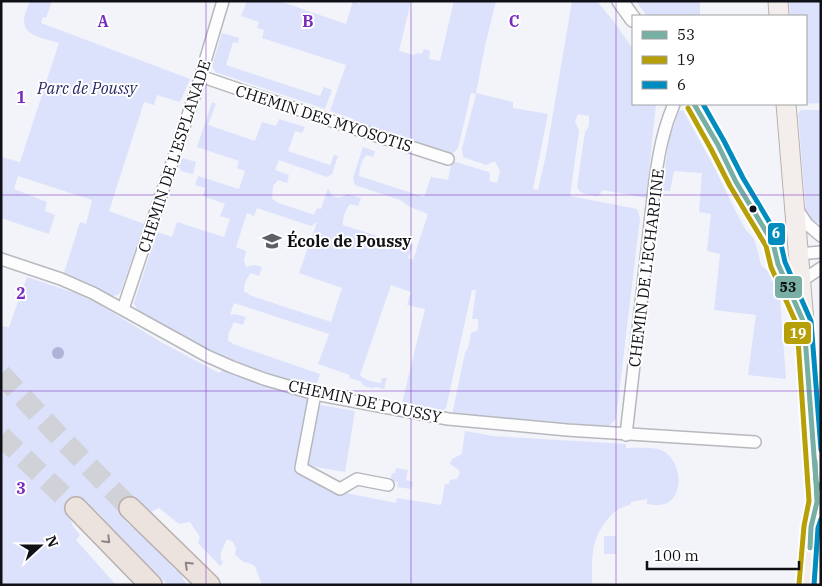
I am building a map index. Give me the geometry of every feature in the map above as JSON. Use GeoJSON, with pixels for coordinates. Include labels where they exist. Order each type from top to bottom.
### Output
{"type":"FeatureCollection","features":[{"type":"Feature","properties":{"kind":"highway"},"geometry":{"type":"LineString","coordinates":[[76,508],[147,580]]}},
{"type":"Feature","properties":{"kind":"highway"},"geometry":{"type":"LineString","coordinates":[[130,508],[209,585]]}},
{"type":"Feature","properties":{"kind":"main road"},"geometry":{"type":"LineString","coordinates":[[778,1],[779,15]]}},
{"type":"Feature","properties":{"kind":"main road"},"geometry":{"type":"LineString","coordinates":[[785,105],[819,498],[811,527],[817,548],[806,585]]}},
{"type":"Feature","properties":{"kind":"street","name":"CHEMIN DE L'ESPLANADE"},"geometry":{"type":"LineString","coordinates":[[123,309],[223,1]]}},
{"type":"Feature","properties":{"kind":"street"},"geometry":{"type":"LineString","coordinates":[[620,1],[632,18]]}},
{"type":"Feature","properties":{"kind":"street","name":"CHEMIN DES MYOSOTIS"},"geometry":{"type":"LineString","coordinates":[[200,76],[448,159]]}},
{"type":"Feature","properties":{"kind":"street","name":"CHEMIN DE L'ECHARPINE"},"geometry":{"type":"LineString","coordinates":[[626,434],[656,171],[660,144],[674,105]]}},
{"type":"Feature","properties":{"kind":"street"},"geometry":{"type":"LineString","coordinates":[[695,105],[718,145],[736,182]]}},
{"type":"Feature","properties":{"kind":"street"},"geometry":{"type":"LineString","coordinates":[[794,203],[807,224],[821,236]]}},
{"type":"Feature","properties":{"kind":"street"},"geometry":{"type":"LineString","coordinates":[[798,254],[821,252]]}},
{"type":"Feature","properties":{"kind":"street","name":"CHEMIN DE POUSSY"},"geometry":{"type":"LineString","coordinates":[[1,259],[61,279],[93,293],[207,356],[264,379],[315,394],[448,419],[626,434],[755,442]]}},
{"type":"Feature","properties":{"kind":"street"},"geometry":{"type":"LineString","coordinates":[[800,282],[821,268]]}},
{"type":"Feature","properties":{"kind":"street"},"geometry":{"type":"LineString","coordinates":[[315,394],[301,468],[340,489],[357,479],[388,485]]}},
{"type":"Feature","properties":{"kind":"green space","name":"Parc de Poussy"},"geometry":{"type":"Polygon","coordinates":[[[30,1],[52,1],[46,18],[43,17],[41,23],[190,79],[180,102],[157,95],[154,105],[144,102],[109,211],[144,224],[118,295],[112,296],[95,286],[64,273],[80,222],[86,224],[92,200],[18,176],[14,189],[47,202],[45,211],[55,215],[49,234],[1,218],[1,157],[20,162],[59,43],[28,31],[24,18],[30,1]]]}},
{"type":"Feature","properties":{"kind":"green space"},"geometry":{"type":"Polygon","coordinates":[[[247,1],[279,1],[346,24],[353,1],[360,4],[361,1],[411,1],[399,51],[414,55],[417,53],[422,54],[424,49],[429,50],[429,59],[440,61],[454,1],[496,1],[476,93],[513,102],[513,108],[548,114],[533,189],[538,190],[546,155],[572,1],[597,1],[632,48],[632,105],[656,105],[646,198],[603,190],[598,196],[578,190],[585,132],[589,126],[589,116],[578,114],[575,121],[579,131],[570,196],[637,209],[640,218],[616,419],[609,426],[453,413],[471,333],[478,330],[478,319],[472,319],[476,290],[472,290],[446,408],[442,411],[402,403],[425,309],[407,305],[411,292],[391,285],[360,375],[370,381],[381,383],[382,378],[387,378],[384,389],[364,386],[360,381],[349,378],[350,375],[318,364],[329,334],[234,303],[230,315],[235,314],[246,317],[243,325],[234,322],[228,334],[228,341],[320,374],[316,387],[248,367],[203,348],[137,310],[134,303],[157,232],[172,237],[177,222],[224,237],[230,219],[220,216],[225,204],[203,196],[205,188],[195,185],[198,176],[239,189],[245,171],[237,168],[239,161],[197,147],[212,102],[216,104],[208,125],[255,141],[262,122],[276,126],[279,119],[305,127],[302,133],[295,131],[288,151],[330,165],[334,155],[338,156],[332,174],[327,177],[279,160],[275,170],[289,175],[287,183],[278,180],[273,186],[272,199],[314,215],[317,208],[321,209],[328,188],[331,194],[336,197],[347,194],[361,198],[358,206],[350,204],[348,207],[343,225],[408,246],[409,243],[413,245],[408,258],[413,260],[428,214],[410,207],[400,200],[355,185],[353,178],[363,147],[375,151],[373,157],[366,155],[364,158],[359,176],[424,197],[431,177],[448,180],[452,161],[489,172],[489,181],[497,183],[500,171],[495,161],[486,165],[463,157],[462,149],[476,94],[471,93],[458,148],[452,154],[353,122],[354,119],[330,111],[346,65],[262,38],[264,30],[257,28],[259,22],[241,16],[247,1]],[[257,208],[254,216],[247,213],[236,247],[246,251],[244,261],[246,267],[254,265],[262,267],[259,276],[251,273],[249,275],[244,292],[331,322],[342,288],[299,273],[317,222],[311,226],[257,208]]]}},
{"type":"Feature","properties":{"kind":"green space"},"geometry":{"type":"Polygon","coordinates":[[[636,1],[700,1],[700,15],[646,15],[636,1]]]}},
{"type":"Feature","properties":{"kind":"green space"},"geometry":{"type":"Polygon","coordinates":[[[789,1],[821,1],[821,103],[807,104],[807,15],[790,15],[789,1]]]}},
{"type":"Feature","properties":{"kind":"green space"},"geometry":{"type":"Polygon","coordinates":[[[222,33],[239,38],[238,43],[233,42],[226,65],[320,96],[324,87],[332,90],[325,109],[215,72],[212,66],[222,33]]]}},
{"type":"Feature","properties":{"kind":"green space"},"geometry":{"type":"Polygon","coordinates":[[[683,110],[746,230],[754,239],[761,265],[772,275],[780,299],[786,379],[748,375],[756,315],[714,310],[720,254],[707,251],[711,214],[699,212],[702,173],[674,171],[670,191],[662,191],[669,140],[679,111],[683,110]]]}},
{"type":"Feature","properties":{"kind":"green space"},"geometry":{"type":"Polygon","coordinates":[[[801,110],[821,110],[821,225],[811,219],[806,211],[798,114],[801,110]]]}},
{"type":"Feature","properties":{"kind":"green space"},"geometry":{"type":"Polygon","coordinates":[[[182,158],[196,162],[193,174],[181,171],[179,166],[182,158]]]}},
{"type":"Feature","properties":{"kind":"green space"},"geometry":{"type":"Polygon","coordinates":[[[27,277],[78,294],[97,303],[159,341],[219,373],[223,370],[272,388],[307,397],[309,402],[297,467],[341,492],[396,503],[397,498],[441,505],[445,484],[449,484],[450,480],[457,479],[460,473],[459,470],[450,464],[452,459],[462,454],[465,431],[493,436],[626,444],[626,448],[658,449],[673,460],[678,475],[677,491],[673,498],[665,504],[647,504],[647,499],[631,502],[630,505],[614,512],[609,517],[597,535],[593,551],[592,585],[262,585],[255,566],[244,562],[235,555],[236,548],[233,542],[227,539],[221,554],[223,563],[220,566],[198,543],[200,537],[190,522],[179,524],[159,508],[151,512],[143,505],[136,503],[124,509],[124,518],[128,524],[141,531],[175,570],[179,571],[187,585],[168,585],[103,521],[104,519],[95,510],[86,506],[71,513],[71,523],[80,535],[76,540],[116,585],[1,585],[1,326],[9,327],[27,277]]]}},
{"type":"Feature","properties":{"kind":"green space"},"geometry":{"type":"Polygon","coordinates":[[[321,405],[355,411],[345,472],[305,465],[315,409],[321,405]]]}},
{"type":"Feature","properties":{"kind":"green space"},"geometry":{"type":"Polygon","coordinates":[[[396,468],[408,470],[406,480],[413,482],[411,489],[397,487],[398,482],[390,481],[392,473],[395,473],[396,468]]]}},
{"type":"Feature","properties":{"kind":"green space"},"geometry":{"type":"Polygon","coordinates":[[[604,536],[616,536],[616,554],[604,554],[604,536]]]}},
{"type":"Feature","properties":{"kind":"shaded area"},"geometry":{"type":"Polygon","coordinates":[[[58,347],[64,353],[58,359],[52,353],[58,347]]]}},
{"type":"Feature","properties":{"kind":"tunnel"},"geometry":{"type":"LineString","coordinates":[[1,374],[130,508]]}},
{"type":"Feature","properties":{"kind":"tunnel"},"geometry":{"type":"LineString","coordinates":[[1,436],[76,508]]}},
{"type":"Feature","properties":{"kind":"transit line","name":"53"},"geometry":{"type":"LineString","coordinates":[[695,105],[718,145],[736,182],[773,243],[778,264],[804,323],[816,482],[821,489]]}},
{"type":"Feature","properties":{"kind":"transit line","name":"6"},"geometry":{"type":"LineString","coordinates":[[704,105],[743,178],[780,240],[785,262],[811,321],[821,450]]}},
{"type":"Feature","properties":{"kind":"transit line","name":"19"},"geometry":{"type":"LineString","coordinates":[[688,108],[730,186],[766,246],[771,267],[797,325],[809,501],[804,526],[799,584]]}},
{"type":"Feature","properties":{"kind":"transit line","name":"53"},"geometry":{"type":"LineString","coordinates":[[810,548],[811,527],[817,502],[815,461]]}},
{"type":"Feature","properties":{"kind":"transit line","name":"6"},"geometry":{"type":"LineString","coordinates":[[814,585],[818,528],[821,519]]}},
{"type":"Feature","properties":{"kind":"place","name":"École de Poussy"},"geometry":{"type":"Point","coordinates":[272,241]}}]}
